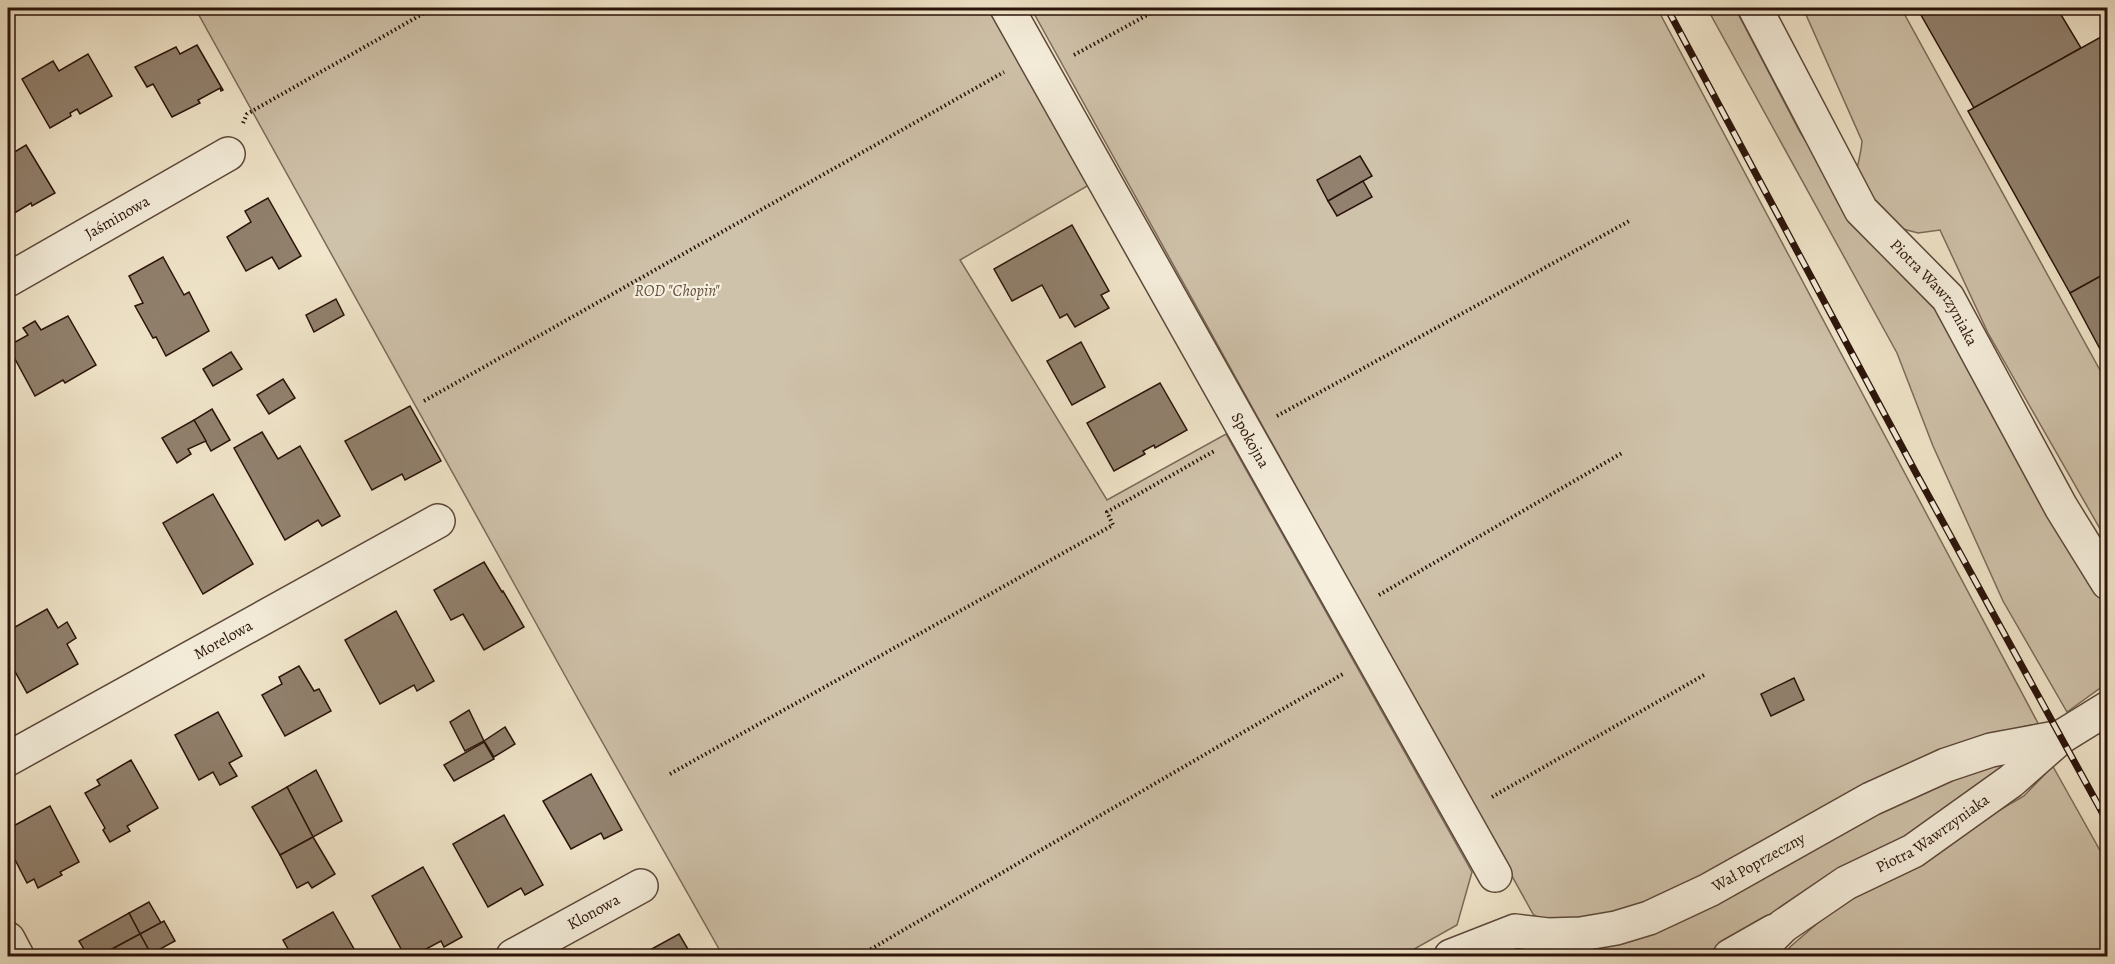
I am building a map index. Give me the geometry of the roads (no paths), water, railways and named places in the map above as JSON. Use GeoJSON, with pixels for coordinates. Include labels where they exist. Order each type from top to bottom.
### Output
{"type":"FeatureCollection","features":[{"type":"Feature","properties":{"kind":"street","name":"Spokojna"},"geometry":{"type":"LineString","coordinates":[[1006,8],[1495,875]]}},
{"type":"Feature","properties":{"kind":"street","name":"Piotra Wawrzyniaka"},"geometry":{"type":"LineString","coordinates":[[1755,8],[1861,210],[1948,298],[2061,507],[2108,583]]}},
{"type":"Feature","properties":{"kind":"street","name":"Jaśminowa"},"geometry":{"type":"LineString","coordinates":[[8,280],[228,154]]}},
{"type":"Feature","properties":{"kind":"street","name":"Morelowa"},"geometry":{"type":"LineString","coordinates":[[8,759],[438,521]]}},
{"type":"Feature","properties":{"kind":"street","name":"Piotra Wawrzyniaka"},"geometry":{"type":"LineString","coordinates":[[1757,957],[1784,926],[1846,883],[1913,851],[2011,781],[2061,737],[2108,708]]}},
{"type":"Feature","properties":{"kind":"street","name":"Wał Poprzeczny"},"geometry":{"type":"LineString","coordinates":[[1451,957],[1515,931],[1548,935],[1581,934],[1616,928],[1649,918],[1709,890],[1872,799],[1946,765],[1991,750],[2061,737]]}},
{"type":"Feature","properties":{"kind":"street","name":"Klonowa"},"geometry":{"type":"LineString","coordinates":[[513,957],[641,886]]}},
{"type":"Feature","properties":{"kind":"street"},"geometry":{"type":"LineString","coordinates":[[1730,957],[1784,926]]}},
{"type":"Feature","properties":{"kind":"street"},"geometry":{"type":"LineString","coordinates":[[8,939],[17,957]]}},
{"type":"Feature","properties":{"kind":"railway"},"geometry":{"type":"LineString","coordinates":[[1667,8],[1916,473],[2108,823]]}},
{"type":"Feature","properties":{"kind":"park label","name":"ROD \"Chopin\""},"geometry":{"type":"Point","coordinates":[677,291]}}]}
